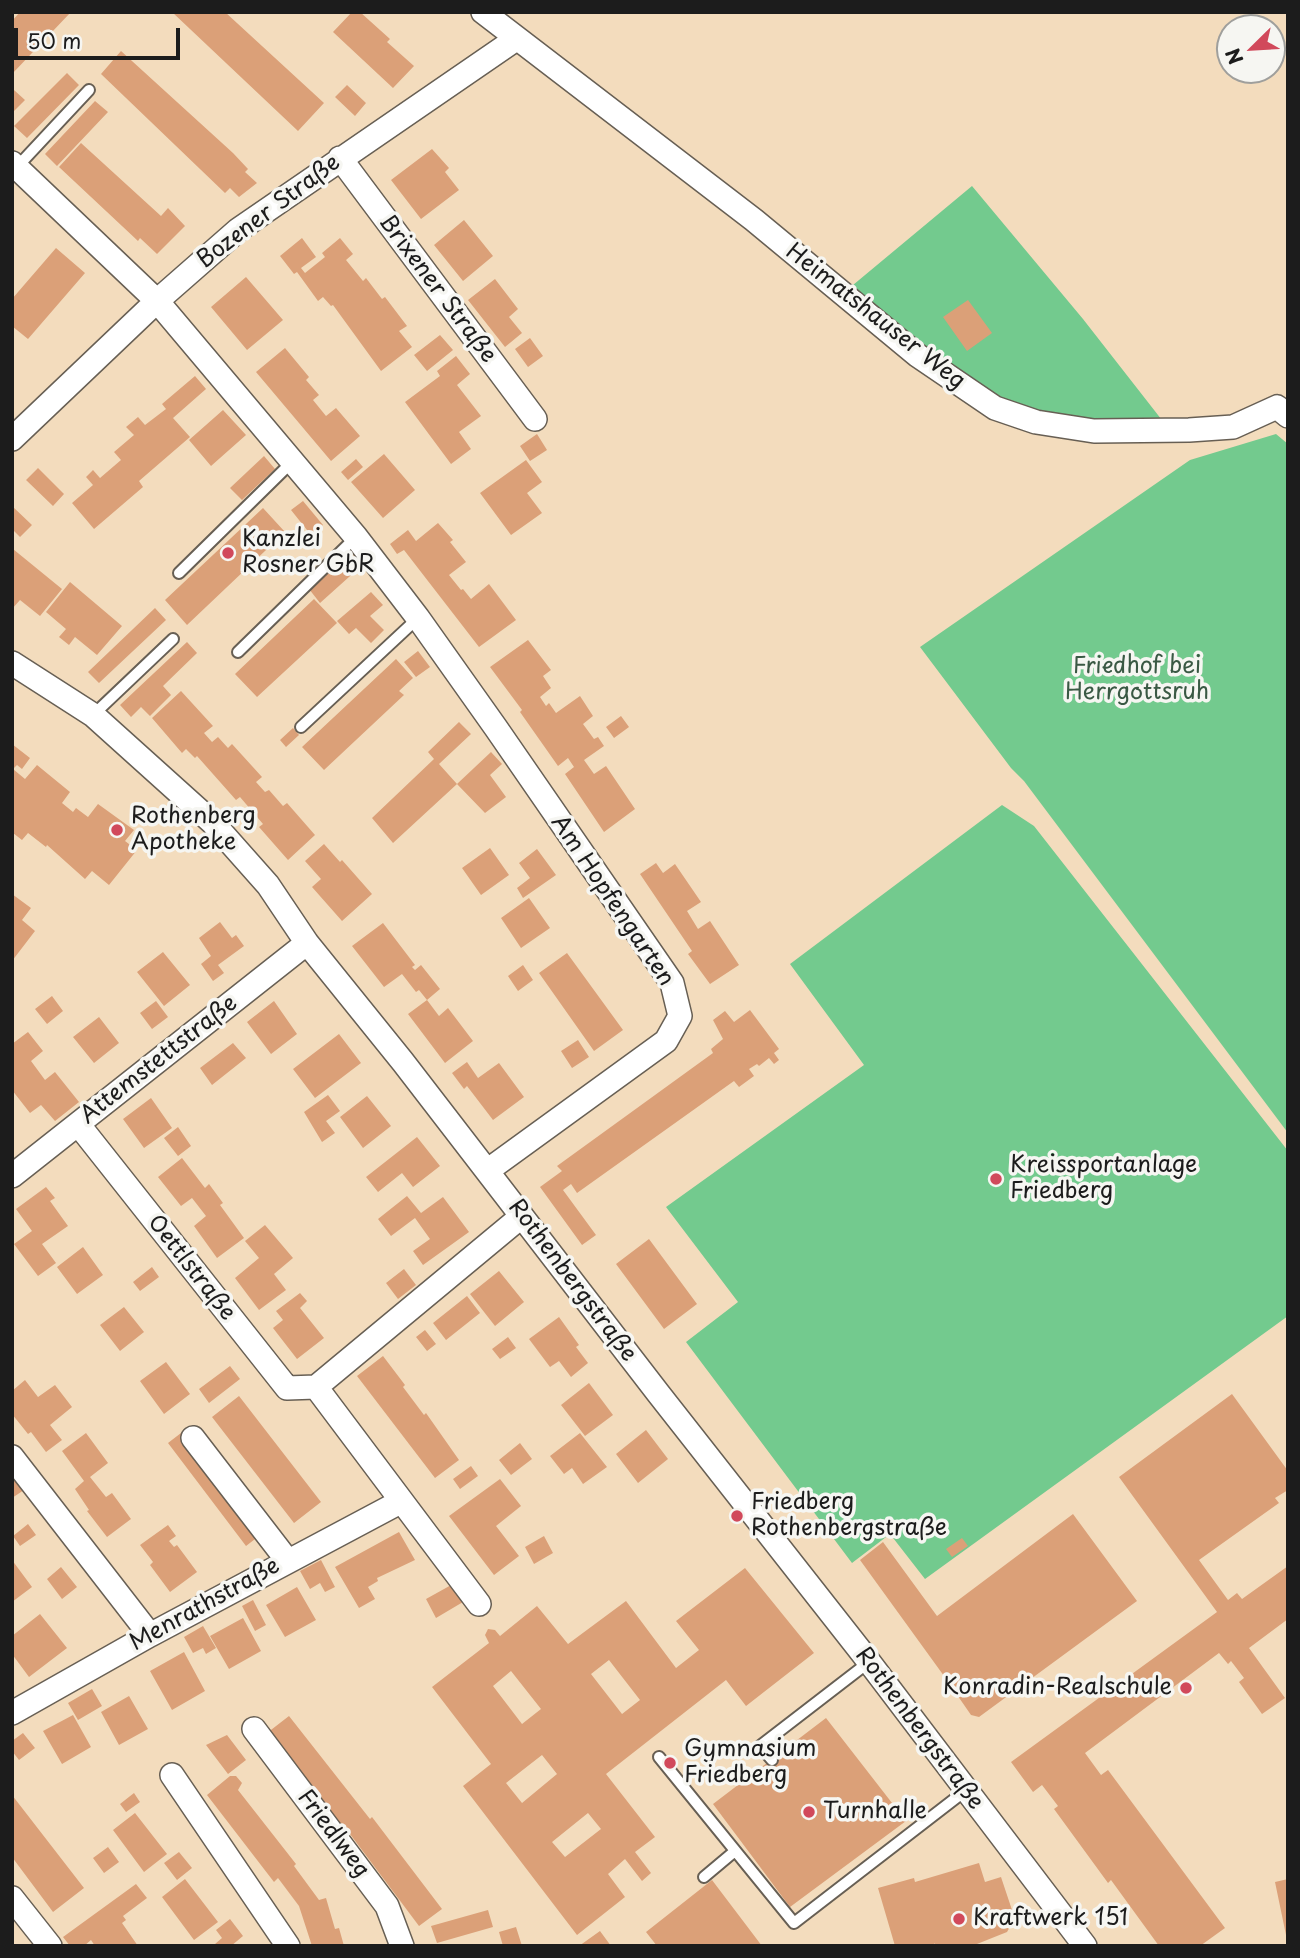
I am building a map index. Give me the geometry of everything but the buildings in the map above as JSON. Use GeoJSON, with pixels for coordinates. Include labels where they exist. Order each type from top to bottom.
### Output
{"type":"FeatureCollection","features":[{"type":"Feature","properties":{"kind":"street"},"geometry":{"type":"LineString","coordinates":[[484,12],[516,39]]}},
{"type":"Feature","properties":{"kind":"street","name":"Bozener Straße"},"geometry":{"type":"LineString","coordinates":[[12,439],[157,301],[238,230],[516,39]]}},
{"type":"Feature","properties":{"kind":"street","name":"Heimatshauser Weg"},"geometry":{"type":"LineString","coordinates":[[516,39],[754,220],[917,355],[995,408],[1036,422],[1094,431],[1233,427],[1277,407],[1288,416]]}},
{"type":"Feature","properties":{"kind":"street","name":"Brixener Straße"},"geometry":{"type":"LineString","coordinates":[[340,158],[535,419]]}},
{"type":"Feature","properties":{"kind":"street","name":"Am Hopfengarten"},"geometry":{"type":"LineString","coordinates":[[15,165],[157,301],[356,537],[418,618],[671,984],[680,1016],[666,1041],[487,1171]]}},
{"type":"Feature","properties":{"kind":"street","name":"Rothenbergstraße"},"geometry":{"type":"LineString","coordinates":[[12,663],[93,715],[213,823],[268,885],[307,943],[392,1048],[869,1662],[1085,1946]]}},
{"type":"Feature","properties":{"kind":"street","name":"Attemstettstraße"},"geometry":{"type":"LineString","coordinates":[[12,1176],[307,943]]}},
{"type":"Feature","properties":{"kind":"street","name":"Oettlstraße"},"geometry":{"type":"LineString","coordinates":[[78,1124],[287,1388],[316,1387]]}},
{"type":"Feature","properties":{"kind":"street"},"geometry":{"type":"LineString","coordinates":[[479,1604],[316,1387],[522,1216]]}},
{"type":"Feature","properties":{"kind":"street"},"geometry":{"type":"LineString","coordinates":[[193,1438],[288,1560]]}},
{"type":"Feature","properties":{"kind":"street"},"geometry":{"type":"LineString","coordinates":[[12,1457],[150,1635]]}},
{"type":"Feature","properties":{"kind":"street","name":"Menrathstraße"},"geometry":{"type":"LineString","coordinates":[[12,1713],[150,1635],[400,1502]]}},
{"type":"Feature","properties":{"kind":"street","name":"Friedlweg"},"geometry":{"type":"LineString","coordinates":[[254,1729],[387,1906],[402,1946]]}},
{"type":"Feature","properties":{"kind":"street"},"geometry":{"type":"LineString","coordinates":[[172,1775],[288,1946]]}},
{"type":"Feature","properties":{"kind":"street"},"geometry":{"type":"LineString","coordinates":[[12,1898],[50,1946]]}},
{"type":"Feature","properties":{"kind":"lane"},"geometry":{"type":"LineString","coordinates":[[15,165],[89,90]]}},
{"type":"Feature","properties":{"kind":"lane"},"geometry":{"type":"LineString","coordinates":[[179,573],[292,462]]}},
{"type":"Feature","properties":{"kind":"lane"},"geometry":{"type":"LineString","coordinates":[[238,652],[356,537]]}},
{"type":"Feature","properties":{"kind":"lane"},"geometry":{"type":"LineString","coordinates":[[301,727],[418,618]]}},
{"type":"Feature","properties":{"kind":"lane"},"geometry":{"type":"LineString","coordinates":[[93,715],[173,639]]}},
{"type":"Feature","properties":{"kind":"lane"},"geometry":{"type":"LineString","coordinates":[[772,1760],[760,1746],[869,1662]]}},
{"type":"Feature","properties":{"kind":"lane"},"geometry":{"type":"LineString","coordinates":[[659,1758],[794,1923],[965,1791]]}},
{"type":"Feature","properties":{"kind":"lane"},"geometry":{"type":"LineString","coordinates":[[704,1877],[735,1851]]}},
{"type":"Feature","properties":{"kind":"green space"},"geometry":{"type":"Polygon","coordinates":[[[972,186],[1083,319],[1165,424],[1085,420],[1022,409],[981,391],[847,290],[972,186]]]}},
{"type":"Feature","properties":{"kind":"green space","name":"Friedhof bei Herrgottsruh"},"geometry":{"type":"Polygon","coordinates":[[[1276,434],[1288,444],[1288,1133],[920,647],[1190,460],[1276,434]]]}},
{"type":"Feature","properties":{"kind":"green space","name":"Kreissportanlage Friedberg"},"geometry":{"type":"Polygon","coordinates":[[[1002,805],[1034,826],[1288,1151],[1288,1316],[925,1579],[890,1534],[852,1563],[686,1342],[738,1302],[666,1207],[864,1065],[790,964],[1002,805]]]}},
{"type":"Feature","properties":{"kind":"place","name":"Kanzlei Rosner GbR"},"geometry":{"type":"Point","coordinates":[228,553]}},
{"type":"Feature","properties":{"kind":"place","name":"Rothenberg Apotheke"},"geometry":{"type":"Point","coordinates":[117,830]}},
{"type":"Feature","properties":{"kind":"place","name":"Kreissportanlage Friedberg"},"geometry":{"type":"Point","coordinates":[996,1179]}},
{"type":"Feature","properties":{"kind":"place","name":"Friedberg Rothenbergstraße"},"geometry":{"type":"Point","coordinates":[737,1516]}},
{"type":"Feature","properties":{"kind":"place","name":"Konradin-Realschule"},"geometry":{"type":"Point","coordinates":[1186,1688]}},
{"type":"Feature","properties":{"kind":"place","name":"Gymnasium Friedberg"},"geometry":{"type":"Point","coordinates":[670,1763]}},
{"type":"Feature","properties":{"kind":"place","name":"Turnhalle"},"geometry":{"type":"Point","coordinates":[809,1812]}},
{"type":"Feature","properties":{"kind":"place","name":"Kraftwerk 151"},"geometry":{"type":"Point","coordinates":[959,1919]}}]}
